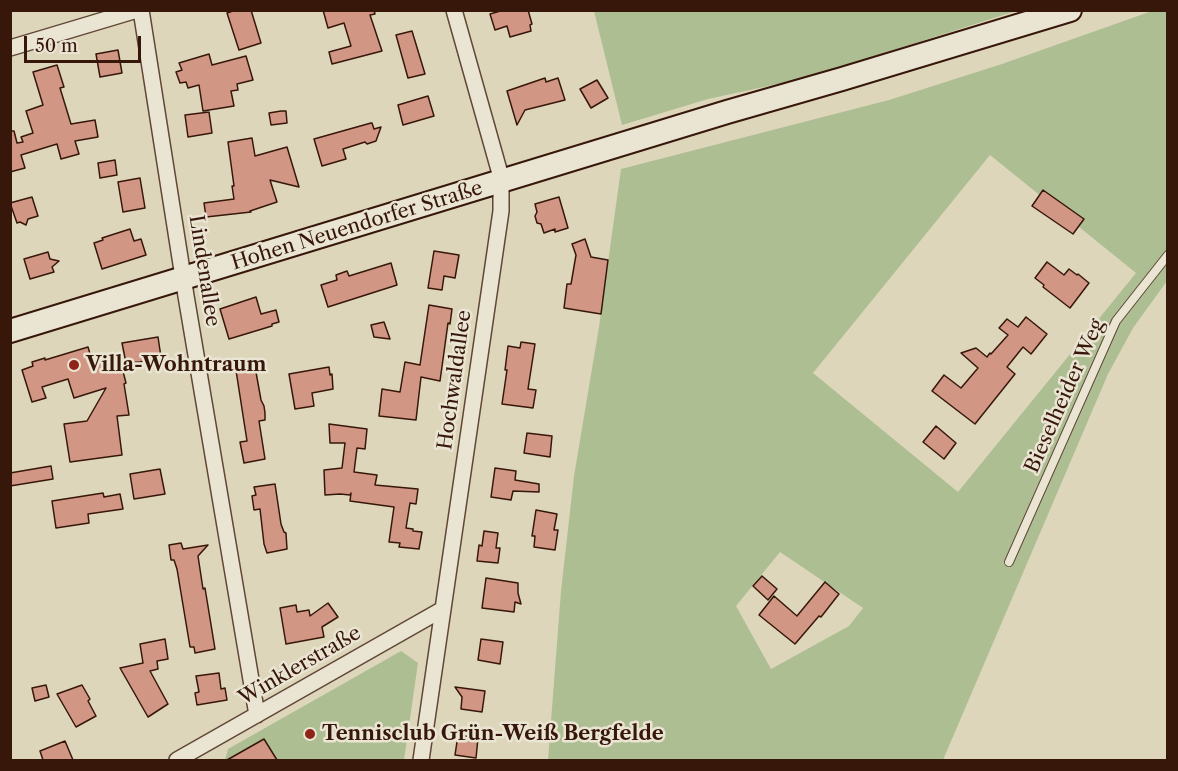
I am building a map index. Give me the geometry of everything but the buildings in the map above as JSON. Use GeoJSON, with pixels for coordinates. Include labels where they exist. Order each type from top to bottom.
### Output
{"type":"FeatureCollection","features":[{"type":"Feature","properties":{"kind":"main road","name":"Hohen Neuendorfer Straße"},"geometry":{"type":"LineString","coordinates":[[10,331],[1070,10]]}},
{"type":"Feature","properties":{"kind":"street"},"geometry":{"type":"LineString","coordinates":[[10,48],[139,10]]}},
{"type":"Feature","properties":{"kind":"street","name":"Lindenallee"},"geometry":{"type":"LineString","coordinates":[[139,10],[256,715]]}},
{"type":"Feature","properties":{"kind":"street","name":"Hochwaldallee"},"geometry":{"type":"LineString","coordinates":[[421,760],[501,210],[499,170],[454,10]]}},
{"type":"Feature","properties":{"kind":"street","name":"Winklerstraße"},"geometry":{"type":"LineString","coordinates":[[177,760],[202,754],[256,715],[443,609]]}},
{"type":"Feature","properties":{"kind":"lane","name":"Bieselheider Weg"},"geometry":{"type":"LineString","coordinates":[[1009,562],[1116,321],[1167,255]]}},
{"type":"Feature","properties":{"kind":"green space"},"geometry":{"type":"Polygon","coordinates":[[[594,11],[1016,11],[806,78],[708,99],[622,125],[594,11]]]}},
{"type":"Feature","properties":{"kind":"green space"},"geometry":{"type":"Polygon","coordinates":[[[1152,11],[1167,11],[1167,281],[1133,328],[1108,374],[943,760],[548,760],[561,591],[574,476],[599,327],[621,169],[889,100],[1002,64],[1152,11]],[[990,155],[813,373],[958,492],[1136,273],[990,155]],[[780,552],[736,606],[771,669],[849,626],[863,608],[780,552]]]}},
{"type":"Feature","properties":{"kind":"green space"},"geometry":{"type":"Polygon","coordinates":[[[401,651],[418,663],[404,760],[225,760],[228,749],[401,651]]]}},
{"type":"Feature","properties":{"kind":"place","name":"Villa-Wohntraum"},"geometry":{"type":"Point","coordinates":[74,365]}},
{"type":"Feature","properties":{"kind":"place","name":"Tennisclub Grün-Weiß Bergfelde"},"geometry":{"type":"Point","coordinates":[310,734]}}]}
